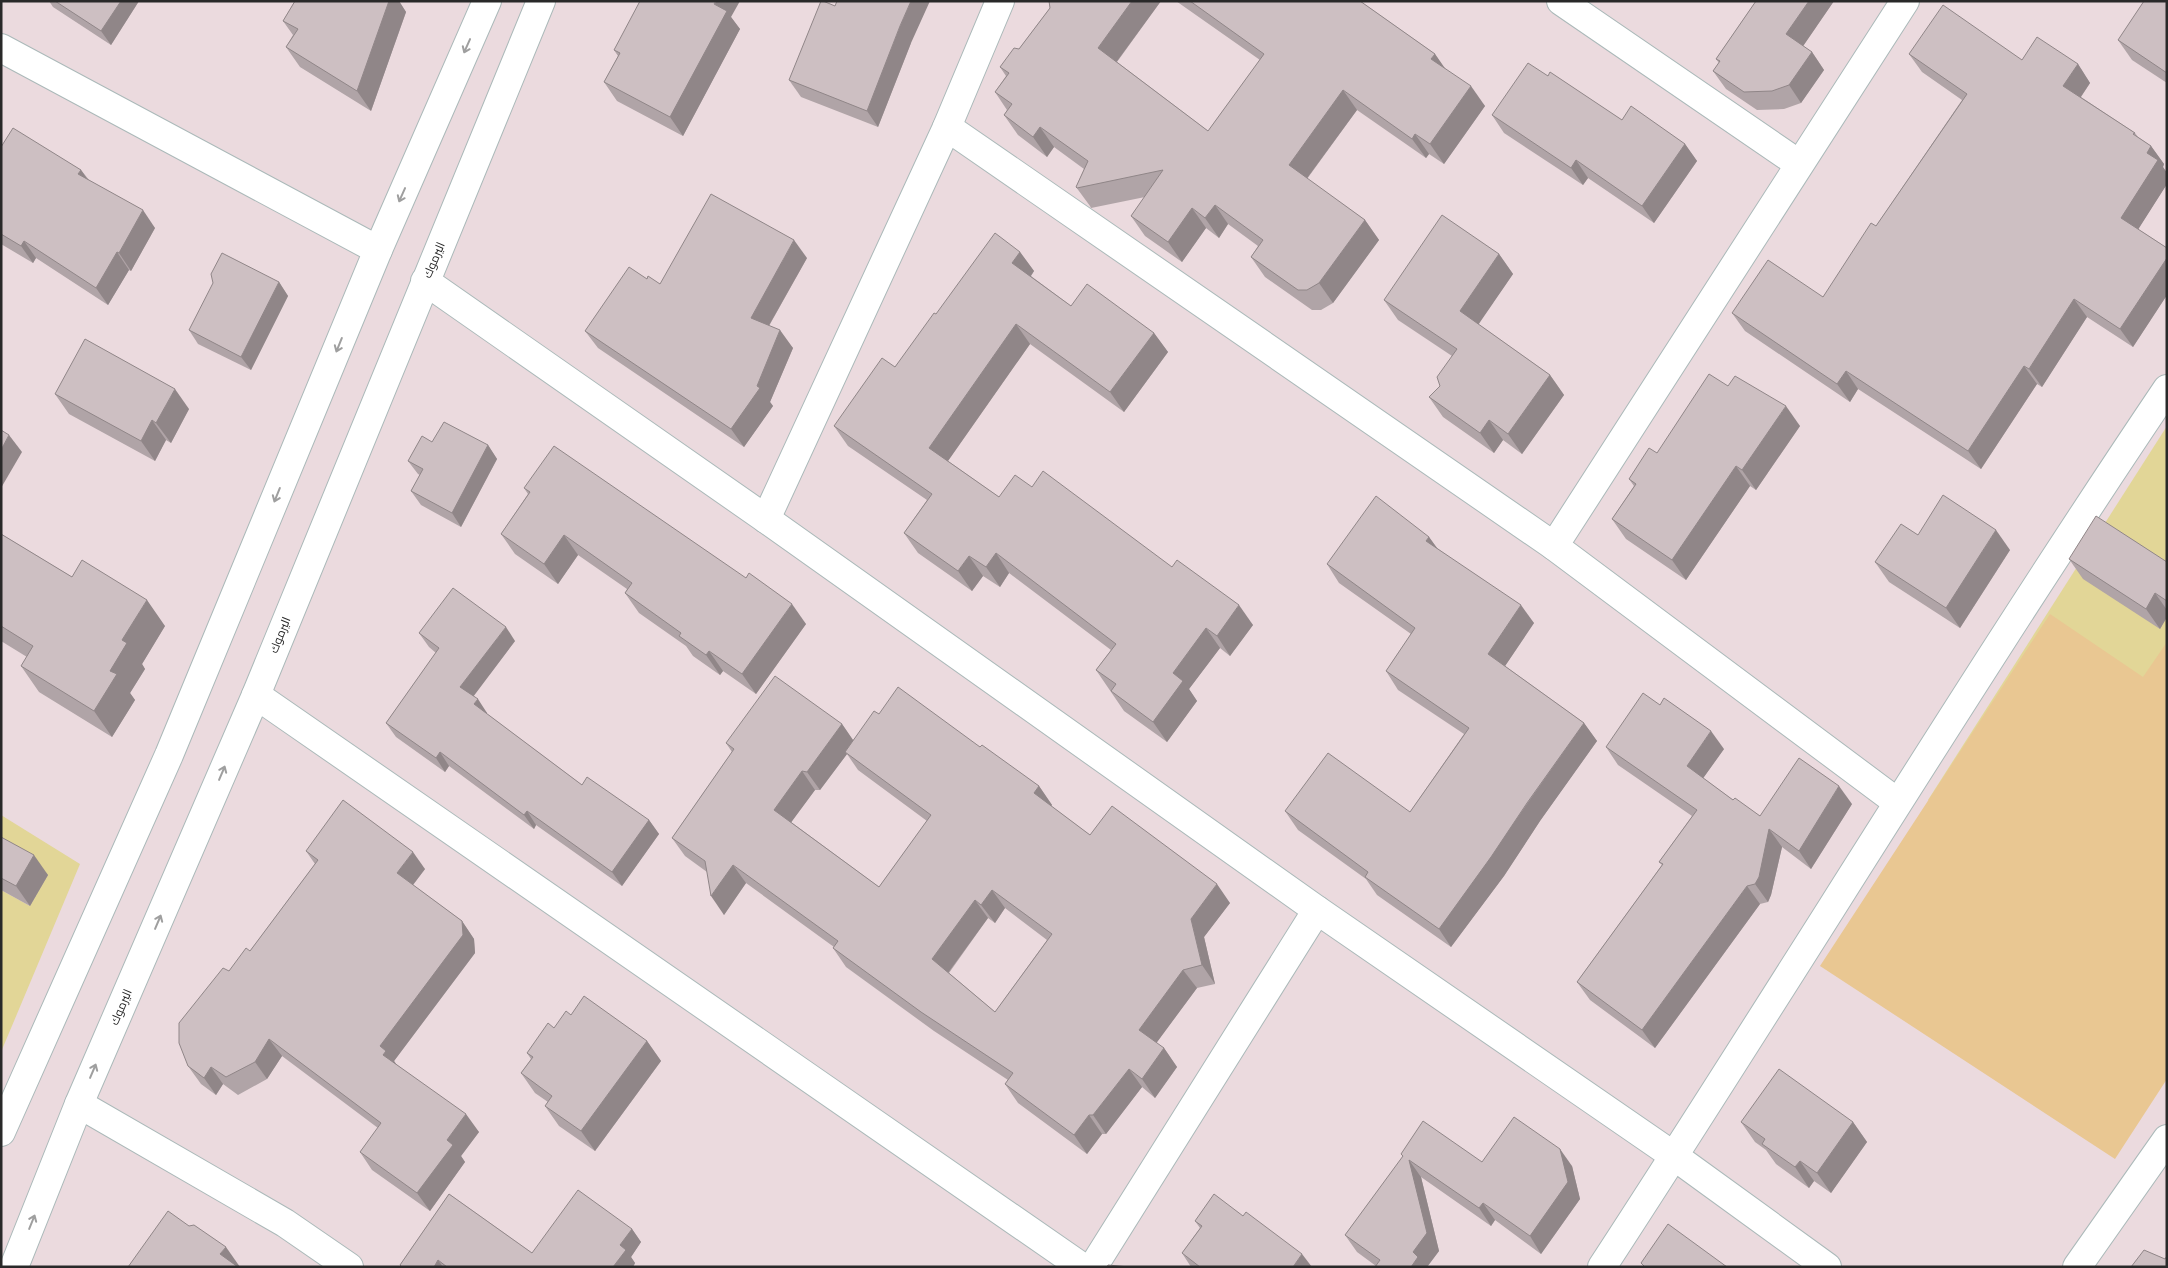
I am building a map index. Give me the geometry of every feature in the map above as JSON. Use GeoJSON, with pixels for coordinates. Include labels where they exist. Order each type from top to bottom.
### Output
{"type":"FeatureCollection","features":[{"type":"Feature","properties":{"kind":"street"},"geometry":{"type":"LineString","coordinates":[[1,1132],[169,755],[378,250],[487,1]]}},
{"type":"Feature","properties":{"kind":"street","name":"اليرموك"},"geometry":{"type":"LineString","coordinates":[[14,1267],[79,1104],[256,695],[541,1]]}},
{"type":"Feature","properties":{"kind":"street"},"geometry":{"type":"LineString","coordinates":[[766,519],[947,127],[1000,1]]}},
{"type":"Feature","properties":{"kind":"street"},"geometry":{"type":"LineString","coordinates":[[1561,1],[1799,164]]}},
{"type":"Feature","properties":{"kind":"street"},"geometry":{"type":"LineString","coordinates":[[1554,546],[1905,1]]}},
{"type":"Feature","properties":{"kind":"street"},"geometry":{"type":"LineString","coordinates":[[1,48],[378,250]]}},
{"type":"Feature","properties":{"kind":"street"},"geometry":{"type":"LineString","coordinates":[[947,127],[1554,546],[1897,802]]}},
{"type":"Feature","properties":{"kind":"street"},"geometry":{"type":"LineString","coordinates":[[425,281],[766,519],[1318,910],[1674,1156],[1827,1267]]}},
{"type":"Feature","properties":{"kind":"street"},"geometry":{"type":"LineString","coordinates":[[1602,1267],[1897,802],[2167,390]]}},
{"type":"Feature","properties":{"kind":"street"},"geometry":{"type":"LineString","coordinates":[[256,695],[1082,1267]]}},
{"type":"Feature","properties":{"kind":"street"},"geometry":{"type":"LineString","coordinates":[[1093,1267],[1318,910]]}},
{"type":"Feature","properties":{"kind":"street"},"geometry":{"type":"LineString","coordinates":[[79,1104],[285,1223],[350,1267]]}},
{"type":"Feature","properties":{"kind":"street"},"geometry":{"type":"LineString","coordinates":[[2077,1267],[2167,1139]]}},
{"type":"Feature","properties":{"kind":"shaded area"},"geometry":{"type":"Polygon","coordinates":[[[2167,426],[2167,956],[1928,800],[2167,426]]]}},
{"type":"Feature","properties":{"kind":"shaded area"},"geometry":{"type":"Polygon","coordinates":[[[2050,614],[2143,677],[2167,642],[2167,1079],[2115,1159],[1820,966],[2050,614]]]}},
{"type":"Feature","properties":{"kind":"shaded area"},"geometry":{"type":"Polygon","coordinates":[[[1,815],[80,864],[1,1052],[1,890],[30,906],[1,848],[1,815]]]}},
{"type":"Feature","properties":{"kind":"building"},"geometry":{"type":"Polygon","coordinates":[[[55,1],[121,1],[101,31],[55,1]]]}},
{"type":"Feature","properties":{"kind":"building"},"geometry":{"type":"Polygon","coordinates":[[[295,1],[389,1],[357,91],[286,47],[298,29],[283,21],[295,1]]]}},
{"type":"Feature","properties":{"kind":"building"},"geometry":{"type":"Polygon","coordinates":[[[640,1],[716,1],[714,4],[727,11],[670,117],[604,82],[620,53],[614,50],[640,1]]]}},
{"type":"Feature","properties":{"kind":"building"},"geometry":{"type":"Polygon","coordinates":[[[821,1],[835,6],[837,1],[911,1],[867,111],[789,80],[821,1]]]}},
{"type":"Feature","properties":{"kind":"building"},"geometry":{"type":"Polygon","coordinates":[[[1049,1],[1132,1],[1098,48],[1208,131],[1264,54],[1190,1],[1360,1],[1435,54],[1431,59],[1471,86],[1430,144],[1415,134],[1412,139],[1343,90],[1289,165],[1365,220],[1319,283],[1307,290],[1298,290],[1251,257],[1263,240],[1215,205],[1205,218],[1192,208],[1168,242],[1131,216],[1163,170],[1077,188],[1088,161],[1040,127],[1033,137],[1004,115],[1012,104],[995,92],[1009,73],[1000,67],[1014,48],[1019,49],[1050,8],[1049,1]]]}},
{"type":"Feature","properties":{"kind":"building"},"geometry":{"type":"Polygon","coordinates":[[[1756,1],[1809,1],[1786,34],[1812,52],[1789,85],[1772,91],[1744,92],[1713,71],[1720,61],[1716,59],[1756,1]]]}},
{"type":"Feature","properties":{"kind":"building"},"geometry":{"type":"Polygon","coordinates":[[[2144,1],[2167,1],[2167,73],[2118,40],[2144,1]]]}},
{"type":"Feature","properties":{"kind":"building"},"geometry":{"type":"Polygon","coordinates":[[[1943,5],[2022,60],[2037,37],[2078,64],[2063,86],[2135,133],[2133,134],[2151,146],[2147,153],[2158,160],[2121,218],[2167,248],[2167,258],[2120,329],[2074,299],[2029,369],[2024,366],[1968,451],[1846,371],[1837,384],[1732,313],[1768,260],[1823,297],[1871,223],[1876,226],[1967,94],[1909,54],[1943,5]]]}},
{"type":"Feature","properties":{"kind":"building"},"geometry":{"type":"Polygon","coordinates":[[[1528,63],[1548,76],[1550,72],[1622,120],[1631,106],[1685,144],[1642,206],[1576,160],[1571,168],[1492,115],[1528,63]]]}},
{"type":"Feature","properties":{"kind":"building"},"geometry":{"type":"Polygon","coordinates":[[[13,128],[81,170],[78,174],[143,210],[119,253],[117,252],[96,288],[24,241],[21,246],[1,234],[1,147],[13,128]]]}},
{"type":"Feature","properties":{"kind":"building"},"geometry":{"type":"Polygon","coordinates":[[[711,194],[794,240],[751,318],[780,330],[757,386],[760,388],[731,429],[585,331],[629,267],[647,279],[648,276],[660,284],[711,194]]]}},
{"type":"Feature","properties":{"kind":"building"},"geometry":{"type":"Polygon","coordinates":[[[1442,215],[1499,254],[1460,311],[1550,375],[1508,434],[1489,420],[1480,433],[1429,397],[1440,386],[1437,377],[1457,349],[1384,300],[1442,215]]]}},
{"type":"Feature","properties":{"kind":"building"},"geometry":{"type":"Polygon","coordinates":[[[995,233],[1020,252],[1012,263],[1071,306],[1087,284],[1154,333],[1110,392],[1016,324],[929,448],[999,497],[1015,475],[1032,487],[1043,471],[1172,567],[1177,560],[1239,605],[1217,636],[1206,628],[1173,673],[1183,681],[1153,722],[1111,691],[1116,684],[1096,670],[1116,644],[996,553],[986,567],[969,556],[958,571],[904,533],[932,494],[834,426],[882,358],[895,367],[995,233]]]}},
{"type":"Feature","properties":{"kind":"building"},"geometry":{"type":"Polygon","coordinates":[[[222,253],[279,282],[241,357],[189,330],[213,283],[211,274],[222,253]]]}},
{"type":"Feature","properties":{"kind":"building"},"geometry":{"type":"Polygon","coordinates":[[[85,339],[175,389],[156,423],[152,420],[141,441],[55,394],[85,339]]]}},
{"type":"Feature","properties":{"kind":"building"},"geometry":{"type":"Polygon","coordinates":[[[1709,374],[1728,386],[1735,376],[1786,406],[1742,470],[1736,466],[1672,560],[1612,519],[1636,484],[1629,479],[1649,448],[1657,453],[1709,374]]]}},
{"type":"Feature","properties":{"kind":"building"},"geometry":{"type":"Polygon","coordinates":[[[444,422],[488,445],[452,513],[411,491],[423,469],[408,461],[422,436],[432,442],[444,422]]]}},
{"type":"Feature","properties":{"kind":"building"},"geometry":{"type":"Polygon","coordinates":[[[1,430],[9,435],[1,450],[1,430]]]}},
{"type":"Feature","properties":{"kind":"building"},"geometry":{"type":"Polygon","coordinates":[[[554,446],[746,578],[749,573],[792,604],[742,674],[709,651],[706,655],[679,636],[681,633],[625,593],[632,583],[564,535],[544,564],[501,534],[530,492],[524,488],[554,446]]]}},
{"type":"Feature","properties":{"kind":"building"},"geometry":{"type":"Polygon","coordinates":[[[1943,495],[1996,530],[1946,608],[1875,562],[1901,524],[1918,535],[1943,495]]]}},
{"type":"Feature","properties":{"kind":"building"},"geometry":{"type":"Polygon","coordinates":[[[1376,496],[1429,537],[1426,541],[1521,605],[1488,654],[1584,723],[1439,929],[1365,877],[1368,872],[1285,811],[1328,753],[1410,812],[1469,728],[1386,671],[1415,628],[1327,564],[1376,496]]]}},
{"type":"Feature","properties":{"kind":"building"},"geometry":{"type":"Polygon","coordinates":[[[2096,516],[2167,562],[2167,601],[2155,593],[2146,609],[2069,559],[2096,516]]]}},
{"type":"Feature","properties":{"kind":"building"},"geometry":{"type":"Polygon","coordinates":[[[1,534],[72,577],[82,560],[147,600],[122,640],[127,643],[110,671],[117,674],[94,711],[21,666],[33,646],[1,626],[1,534]]]}},
{"type":"Feature","properties":{"kind":"building"},"geometry":{"type":"Polygon","coordinates":[[[453,588],[506,627],[460,687],[478,699],[474,704],[582,785],[587,777],[649,820],[612,872],[527,811],[524,815],[440,752],[436,758],[386,723],[439,648],[419,633],[453,588]]]}},
{"type":"Feature","properties":{"kind":"building"},"geometry":{"type":"Polygon","coordinates":[[[775,676],[842,724],[807,772],[802,771],[774,810],[879,887],[931,815],[845,752],[874,711],[879,714],[898,687],[980,747],[982,745],[1039,786],[1034,793],[1090,835],[1112,806],[1217,884],[1191,919],[1202,965],[1183,970],[1139,1030],[1164,1048],[1142,1079],[1129,1069],[1093,1115],[1089,1115],[1074,1135],[1005,1084],[1013,1073],[921,1012],[833,948],[838,941],[733,865],[711,896],[705,861],[672,838],[734,749],[726,743],[775,676]],[[992,890],[981,905],[975,900],[932,959],[995,1012],[1052,934],[992,890]]]}},
{"type":"Feature","properties":{"kind":"building"},"geometry":{"type":"Polygon","coordinates":[[[1643,693],[1660,705],[1664,698],[1711,731],[1687,766],[1733,800],[1735,798],[1760,816],[1799,758],[1839,786],[1799,851],[1769,829],[1759,877],[1755,884],[1747,886],[1642,1030],[1577,982],[1663,864],[1659,862],[1697,810],[1606,747],[1643,693]]]}},
{"type":"Feature","properties":{"kind":"building"},"geometry":{"type":"Polygon","coordinates":[[[343,800],[413,852],[397,873],[462,921],[463,935],[380,1046],[386,1051],[383,1055],[466,1114],[447,1140],[453,1145],[417,1193],[360,1152],[381,1123],[269,1039],[255,1062],[226,1077],[211,1067],[204,1078],[188,1066],[179,1043],[179,1023],[223,968],[229,971],[246,948],[250,951],[318,860],[306,851],[343,800]]]}},
{"type":"Feature","properties":{"kind":"building"},"geometry":{"type":"Polygon","coordinates":[[[1,837],[34,855],[16,886],[1,878],[1,837]]]}},
{"type":"Feature","properties":{"kind":"building"},"geometry":{"type":"Polygon","coordinates":[[[584,996],[647,1041],[581,1131],[545,1106],[552,1096],[521,1073],[533,1057],[527,1053],[548,1023],[554,1028],[566,1011],[571,1015],[584,996]]]}},
{"type":"Feature","properties":{"kind":"building"},"geometry":{"type":"Polygon","coordinates":[[[1779,1069],[1853,1122],[1817,1173],[1800,1161],[1795,1167],[1762,1144],[1765,1139],[1741,1122],[1779,1069]]]}},
{"type":"Feature","properties":{"kind":"building"},"geometry":{"type":"Polygon","coordinates":[[[1514,1117],[1560,1149],[1568,1182],[1530,1236],[1483,1203],[1479,1208],[1409,1160],[1427,1233],[1413,1252],[1418,1257],[1411,1267],[1375,1267],[1380,1260],[1345,1235],[1403,1156],[1401,1154],[1423,1121],[1482,1162],[1514,1117]]]}},
{"type":"Feature","properties":{"kind":"building"},"geometry":{"type":"Polygon","coordinates":[[[578,1190],[632,1229],[620,1245],[626,1250],[613,1267],[447,1267],[438,1260],[434,1267],[402,1267],[400,1265],[449,1194],[532,1253],[578,1190]]]}},
{"type":"Feature","properties":{"kind":"building"},"geometry":{"type":"Polygon","coordinates":[[[1214,1194],[1243,1216],[1246,1212],[1302,1254],[1293,1267],[1200,1267],[1182,1253],[1202,1226],[1195,1221],[1214,1194]]]}},
{"type":"Feature","properties":{"kind":"building"},"geometry":{"type":"Polygon","coordinates":[[[168,1211],[189,1226],[194,1225],[226,1247],[220,1254],[238,1267],[128,1267],[168,1211]]]}},
{"type":"Feature","properties":{"kind":"building"},"geometry":{"type":"Polygon","coordinates":[[[1668,1224],[1727,1267],[1645,1267],[1641,1263],[1668,1224]]]}},
{"type":"Feature","properties":{"kind":"building"},"geometry":{"type":"Polygon","coordinates":[[[2144,1250],[2165,1259],[2167,1256],[2167,1267],[2131,1267],[2144,1250]]]}},
{"type":"Feature","properties":{"kind":"building"},"geometry":{"type":"Polygon","coordinates":[[[1108,1265],[1129,1267],[1107,1267],[1108,1265]]]}}]}
